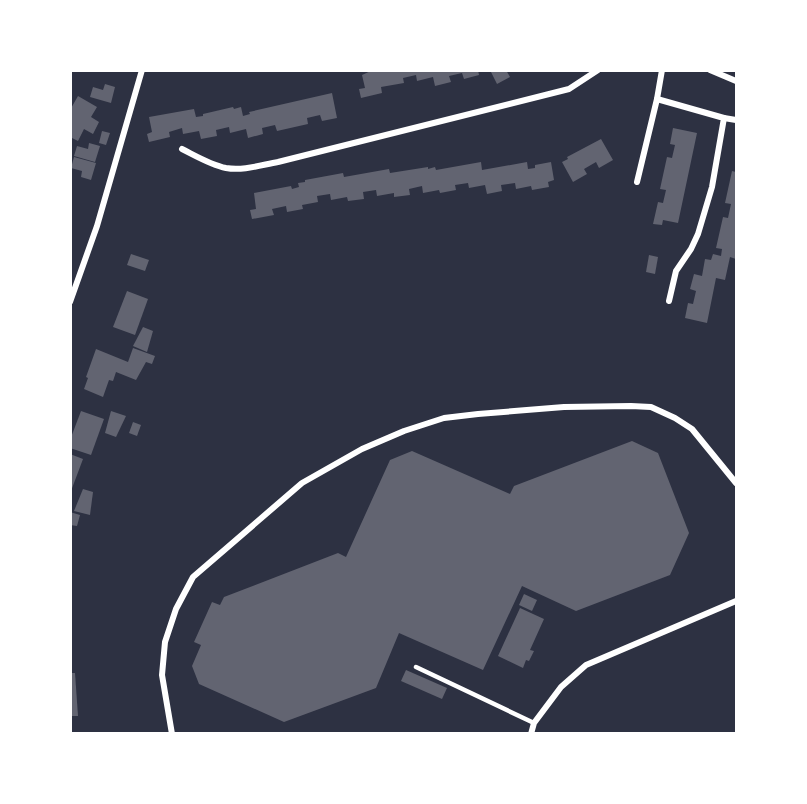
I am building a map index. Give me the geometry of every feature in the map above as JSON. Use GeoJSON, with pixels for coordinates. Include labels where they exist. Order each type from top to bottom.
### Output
{"type":"FeatureCollection","features":[{"type":"Feature","properties":{"kind":"street"},"geometry":{"type":"LineString","coordinates":[[70,303],[97,226],[142,70]]}},
{"type":"Feature","properties":{"kind":"street"},"geometry":{"type":"LineString","coordinates":[[182,149],[226,168],[244,168],[289,159],[569,89],[598,70]]}},
{"type":"Feature","properties":{"kind":"street"},"geometry":{"type":"LineString","coordinates":[[637,182],[663,70]]}},
{"type":"Feature","properties":{"kind":"street"},"geometry":{"type":"LineString","coordinates":[[710,70],[736,81]]}},
{"type":"Feature","properties":{"kind":"street"},"geometry":{"type":"LineString","coordinates":[[657,99],[736,120]]}},
{"type":"Feature","properties":{"kind":"street"},"geometry":{"type":"LineString","coordinates":[[669,301],[676,271],[698,234],[711,187],[724,118]]}},
{"type":"Feature","properties":{"kind":"street"},"geometry":{"type":"LineString","coordinates":[[172,734],[162,675],[165,642],[176,609],[193,577],[302,483],[362,449],[404,431],[444,418],[564,407],[651,407],[692,429],[736,483]]}},
{"type":"Feature","properties":{"kind":"street"},"geometry":{"type":"LineString","coordinates":[[531,734],[534,723],[561,687],[586,664],[736,601]]}},
{"type":"Feature","properties":{"kind":"lane"},"geometry":{"type":"LineString","coordinates":[[416,667],[534,723]]}},
{"type":"Feature","properties":{"kind":"building"},"geometry":{"type":"Polygon","coordinates":[[[373,70],[478,70],[479,75],[464,79],[462,73],[449,76],[451,82],[435,86],[433,77],[417,81],[416,75],[403,78],[404,83],[381,87],[382,93],[361,98],[359,89],[365,88],[362,75],[373,70]]]}},
{"type":"Feature","properties":{"kind":"building"},"geometry":{"type":"Polygon","coordinates":[[[490,70],[506,70],[510,77],[497,84],[490,70]]]}},
{"type":"Feature","properties":{"kind":"building"},"geometry":{"type":"Polygon","coordinates":[[[105,84],[115,87],[111,103],[90,97],[93,87],[103,90],[105,84]]]}},
{"type":"Feature","properties":{"kind":"building"},"geometry":{"type":"Polygon","coordinates":[[[332,93],[337,118],[322,121],[320,115],[307,118],[308,124],[277,131],[275,125],[262,128],[263,134],[248,138],[246,129],[230,133],[229,127],[216,130],[217,136],[201,139],[199,131],[183,134],[182,128],[169,132],[170,137],[149,142],[147,134],[152,132],[149,117],[194,109],[196,117],[233,107],[234,109],[241,107],[243,116],[250,114],[249,112],[332,93]]]}},
{"type":"Feature","properties":{"kind":"building"},"geometry":{"type":"Polygon","coordinates":[[[78,96],[97,107],[91,117],[99,122],[93,134],[84,129],[78,141],[70,137],[70,110],[78,96]]]}},
{"type":"Feature","properties":{"kind":"building"},"geometry":{"type":"Polygon","coordinates":[[[673,128],[697,133],[678,223],[663,220],[662,225],[653,224],[658,202],[663,203],[666,190],[660,189],[667,157],[672,158],[675,145],[670,144],[673,128]]]}},
{"type":"Feature","properties":{"kind":"building"},"geometry":{"type":"Polygon","coordinates":[[[102,131],[110,133],[106,145],[99,143],[102,131]]]}},
{"type":"Feature","properties":{"kind":"building"},"geometry":{"type":"Polygon","coordinates":[[[601,139],[613,160],[599,168],[596,162],[584,169],[587,174],[573,182],[562,162],[601,139]]]}},
{"type":"Feature","properties":{"kind":"building"},"geometry":{"type":"Polygon","coordinates":[[[89,143],[100,146],[95,162],[74,156],[77,146],[88,149],[89,143]]]}},
{"type":"Feature","properties":{"kind":"building"},"geometry":{"type":"Polygon","coordinates":[[[74,157],[96,163],[91,180],[81,177],[82,171],[71,168],[74,157]]]}},
{"type":"Feature","properties":{"kind":"building"},"geometry":{"type":"Polygon","coordinates":[[[481,162],[482,170],[527,162],[528,169],[551,162],[554,180],[548,182],[549,187],[532,190],[531,186],[516,189],[515,183],[501,185],[502,191],[487,194],[485,185],[469,188],[468,183],[455,185],[456,190],[440,193],[439,190],[423,193],[422,186],[409,189],[410,195],[394,197],[394,193],[377,196],[376,190],[363,192],[364,199],[348,201],[347,197],[331,200],[330,194],[317,196],[318,202],[302,205],[303,209],[287,212],[286,206],[272,209],[274,215],[252,219],[250,210],[256,209],[254,193],[291,186],[292,189],[299,187],[298,183],[305,182],[305,180],[343,173],[344,177],[389,169],[390,173],[428,167],[428,169],[435,167],[436,170],[481,162]]]}},
{"type":"Feature","properties":{"kind":"building"},"geometry":{"type":"Polygon","coordinates":[[[732,171],[736,172],[736,259],[730,257],[725,280],[716,278],[707,323],[685,318],[688,303],[693,304],[696,291],[690,289],[694,274],[702,276],[705,259],[711,260],[713,254],[721,256],[722,249],[716,248],[723,217],[728,218],[731,204],[725,203],[732,171]]]}},
{"type":"Feature","properties":{"kind":"building"},"geometry":{"type":"Polygon","coordinates":[[[131,254],[149,260],[145,271],[127,265],[131,254]]]}},
{"type":"Feature","properties":{"kind":"building"},"geometry":{"type":"Polygon","coordinates":[[[649,255],[658,257],[655,274],[646,272],[649,255]]]}},
{"type":"Feature","properties":{"kind":"building"},"geometry":{"type":"Polygon","coordinates":[[[127,291],[148,299],[135,335],[113,327],[127,291]]]}},
{"type":"Feature","properties":{"kind":"building"},"geometry":{"type":"Polygon","coordinates":[[[143,327],[153,331],[147,352],[133,346],[143,327]]]}},
{"type":"Feature","properties":{"kind":"building"},"geometry":{"type":"Polygon","coordinates":[[[133,348],[155,356],[152,364],[146,362],[136,380],[116,372],[113,381],[109,380],[103,397],[84,389],[96,349],[128,362],[133,348]]]}},
{"type":"Feature","properties":{"kind":"building"},"geometry":{"type":"Polygon","coordinates":[[[81,411],[104,419],[91,455],[70,448],[70,440],[81,411]]]}},
{"type":"Feature","properties":{"kind":"building"},"geometry":{"type":"Polygon","coordinates":[[[111,411],[126,416],[116,437],[105,433],[111,411]]]}},
{"type":"Feature","properties":{"kind":"building"},"geometry":{"type":"Polygon","coordinates":[[[133,422],[141,425],[137,436],[129,433],[133,422]]]}},
{"type":"Feature","properties":{"kind":"building"},"geometry":{"type":"Polygon","coordinates":[[[632,441],[658,453],[689,533],[670,575],[576,611],[522,586],[483,670],[399,633],[376,688],[284,722],[199,684],[192,666],[201,645],[194,642],[212,602],[220,605],[224,597],[338,553],[346,557],[390,460],[412,451],[510,494],[514,486],[632,441]]]}},
{"type":"Feature","properties":{"kind":"building"},"geometry":{"type":"Polygon","coordinates":[[[70,454],[83,459],[71,491],[70,491],[70,454]]]}},
{"type":"Feature","properties":{"kind":"building"},"geometry":{"type":"Polygon","coordinates":[[[83,489],[93,492],[90,515],[74,511],[83,489]]]}},
{"type":"Feature","properties":{"kind":"building"},"geometry":{"type":"Polygon","coordinates":[[[70,512],[80,515],[77,526],[70,525],[70,512]]]}},
{"type":"Feature","properties":{"kind":"building"},"geometry":{"type":"Polygon","coordinates":[[[524,594],[537,600],[532,611],[519,605],[524,594]]]}},
{"type":"Feature","properties":{"kind":"building"},"geometry":{"type":"Polygon","coordinates":[[[520,608],[544,619],[530,650],[534,651],[529,661],[526,660],[523,668],[498,656],[520,608]]]}},
{"type":"Feature","properties":{"kind":"building"},"geometry":{"type":"Polygon","coordinates":[[[406,670],[447,688],[442,699],[401,681],[406,670]]]}},
{"type":"Feature","properties":{"kind":"building"},"geometry":{"type":"Polygon","coordinates":[[[70,673],[75,673],[78,716],[70,716],[70,673]]]}}]}
